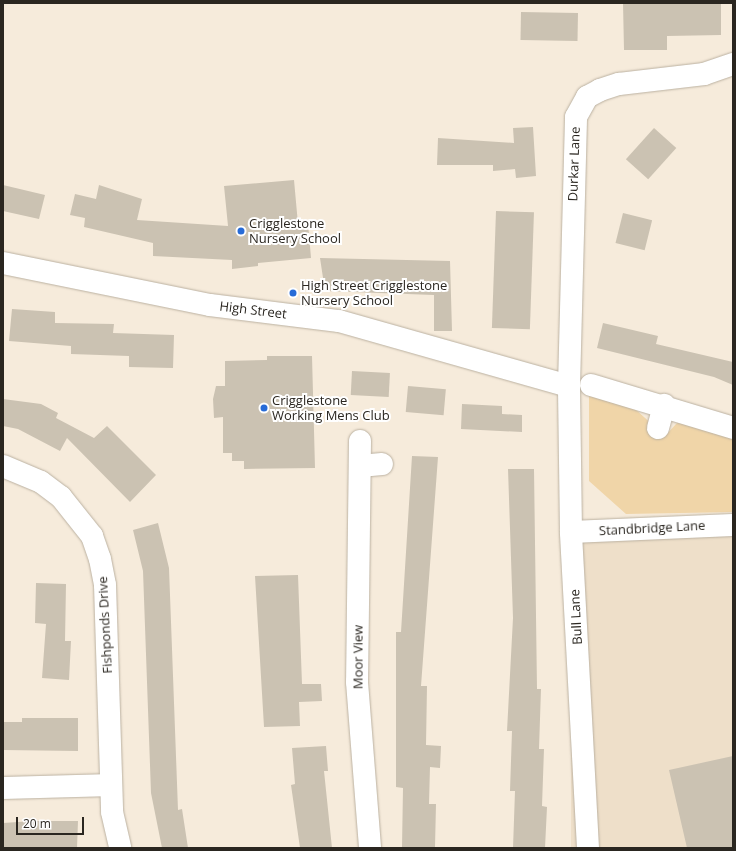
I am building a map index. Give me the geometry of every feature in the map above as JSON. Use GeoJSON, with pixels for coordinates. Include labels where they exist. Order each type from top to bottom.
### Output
{"type":"FeatureCollection","features":[{"type":"Feature","properties":{"kind":"street","name":"Durkar Lane"},"geometry":{"type":"LineString","coordinates":[[569,386],[574,133],[580,108],[588,97],[619,84],[704,74],[733,64]]}},
{"type":"Feature","properties":{"kind":"street","name":"High Street"},"geometry":{"type":"LineString","coordinates":[[3,263],[210,305],[339,321],[569,386]]}},
{"type":"Feature","properties":{"kind":"street"},"geometry":{"type":"LineString","coordinates":[[591,385],[664,405],[733,428]]}},
{"type":"Feature","properties":{"kind":"street","name":"Bull Lane"},"geometry":{"type":"LineString","coordinates":[[569,386],[571,532],[588,848]]}},
{"type":"Feature","properties":{"kind":"street"},"geometry":{"type":"LineString","coordinates":[[658,428],[664,405]]}},
{"type":"Feature","properties":{"kind":"street","name":"Moor View"},"geometry":{"type":"LineString","coordinates":[[360,441],[357,682],[370,848]]}},
{"type":"Feature","properties":{"kind":"street"},"geometry":{"type":"LineString","coordinates":[[360,466],[382,464]]}},
{"type":"Feature","properties":{"kind":"street","name":"Fishponds Drive"},"geometry":{"type":"LineString","coordinates":[[3,466],[41,482],[61,497],[92,536],[100,559],[105,585],[111,785],[120,848]]}},
{"type":"Feature","properties":{"kind":"street","name":"Standbridge Lane"},"geometry":{"type":"LineString","coordinates":[[571,532],[733,525]]}},
{"type":"Feature","properties":{"kind":"street"},"geometry":{"type":"LineString","coordinates":[[3,788],[111,785]]}},
{"type":"Feature","properties":{"kind":"shaded area"},"geometry":{"type":"Polygon","coordinates":[[[589,395],[634,408],[665,436],[677,423],[688,422],[733,436],[733,512],[626,514],[589,481],[589,395]]]}},
{"type":"Feature","properties":{"kind":"shaded area"},"geometry":{"type":"Polygon","coordinates":[[[571,525],[733,525],[733,848],[571,848],[571,525]]]}},
{"type":"Feature","properties":{"kind":"building"},"geometry":{"type":"Polygon","coordinates":[[[623,3],[721,3],[721,35],[667,36],[667,50],[624,50],[623,3]]]}},
{"type":"Feature","properties":{"kind":"building"},"geometry":{"type":"Polygon","coordinates":[[[521,12],[578,13],[578,41],[521,40],[521,12]]]}},
{"type":"Feature","properties":{"kind":"building"},"geometry":{"type":"Polygon","coordinates":[[[533,127],[536,176],[516,178],[515,169],[493,171],[493,165],[437,165],[438,138],[514,143],[513,128],[533,127]]]}},
{"type":"Feature","properties":{"kind":"building"},"geometry":{"type":"Polygon","coordinates":[[[654,128],[676,148],[648,179],[626,159],[654,128]]]}},
{"type":"Feature","properties":{"kind":"building"},"geometry":{"type":"Polygon","coordinates":[[[294,180],[298,224],[308,223],[311,258],[258,263],[258,266],[232,269],[232,260],[153,256],[153,243],[84,227],[85,218],[70,215],[75,194],[96,199],[99,185],[142,199],[137,220],[228,226],[224,186],[294,180]]]}},
{"type":"Feature","properties":{"kind":"building"},"geometry":{"type":"Polygon","coordinates":[[[3,185],[45,195],[39,219],[3,211],[3,185]]]}},
{"type":"Feature","properties":{"kind":"building"},"geometry":{"type":"Polygon","coordinates":[[[496,211],[534,212],[530,329],[492,328],[496,211]]]}},
{"type":"Feature","properties":{"kind":"building"},"geometry":{"type":"Polygon","coordinates":[[[623,213],[652,220],[645,250],[616,243],[623,213]]]}},
{"type":"Feature","properties":{"kind":"building"},"geometry":{"type":"Polygon","coordinates":[[[320,258],[450,261],[452,331],[434,331],[434,295],[325,291],[320,258]]]}},
{"type":"Feature","properties":{"kind":"building"},"geometry":{"type":"Polygon","coordinates":[[[12,309],[55,312],[55,323],[114,324],[113,333],[174,335],[173,368],[129,367],[129,356],[71,354],[71,346],[9,341],[12,309]]]}},
{"type":"Feature","properties":{"kind":"building"},"geometry":{"type":"Polygon","coordinates":[[[603,323],[658,336],[656,344],[733,362],[733,385],[714,377],[597,348],[603,323]]]}},
{"type":"Feature","properties":{"kind":"building","name":"Crigglestone Working Mens Club"},"geometry":{"type":"Polygon","coordinates":[[[267,356],[312,356],[315,468],[244,469],[244,461],[232,461],[232,453],[223,453],[223,417],[214,418],[213,399],[216,386],[225,386],[225,361],[267,360],[267,356]]]}},
{"type":"Feature","properties":{"kind":"building"},"geometry":{"type":"Polygon","coordinates":[[[352,371],[390,373],[389,397],[351,395],[352,371]]]}},
{"type":"Feature","properties":{"kind":"building"},"geometry":{"type":"Polygon","coordinates":[[[408,386],[446,389],[444,415],[406,412],[408,386]]]}},
{"type":"Feature","properties":{"kind":"building"},"geometry":{"type":"Polygon","coordinates":[[[3,399],[41,404],[58,413],[56,418],[94,438],[107,426],[156,475],[130,502],[67,438],[60,451],[18,429],[3,426],[3,399]]]}},
{"type":"Feature","properties":{"kind":"building"},"geometry":{"type":"Polygon","coordinates":[[[462,404],[502,406],[502,414],[522,415],[522,432],[461,429],[462,404]]]}},
{"type":"Feature","properties":{"kind":"building"},"geometry":{"type":"Polygon","coordinates":[[[412,456],[438,457],[421,686],[427,686],[426,745],[441,746],[440,768],[430,767],[429,804],[436,804],[435,847],[402,847],[403,788],[396,787],[396,632],[401,632],[412,456]]]}},
{"type":"Feature","properties":{"kind":"building"},"geometry":{"type":"Polygon","coordinates":[[[508,469],[534,469],[537,689],[541,689],[539,749],[544,749],[542,806],[547,807],[545,848],[513,848],[515,791],[510,791],[512,731],[507,731],[513,618],[508,469]]]}},
{"type":"Feature","properties":{"kind":"building"},"geometry":{"type":"Polygon","coordinates":[[[158,523],[169,568],[178,810],[182,809],[188,848],[162,848],[151,793],[143,571],[133,530],[158,523]]]}},
{"type":"Feature","properties":{"kind":"building"},"geometry":{"type":"Polygon","coordinates":[[[298,575],[302,684],[321,684],[322,701],[299,702],[300,726],[264,727],[255,576],[298,575]]]}},
{"type":"Feature","properties":{"kind":"building"},"geometry":{"type":"Polygon","coordinates":[[[36,583],[66,584],[65,641],[71,641],[69,680],[42,678],[46,624],[35,623],[36,583]]]}},
{"type":"Feature","properties":{"kind":"building"},"geometry":{"type":"Polygon","coordinates":[[[22,718],[78,718],[78,751],[3,750],[3,722],[22,722],[22,718]]]}},
{"type":"Feature","properties":{"kind":"building"},"geometry":{"type":"Polygon","coordinates":[[[326,746],[328,771],[324,771],[332,848],[300,848],[291,785],[295,784],[292,748],[326,746]]]}},
{"type":"Feature","properties":{"kind":"building"},"geometry":{"type":"Polygon","coordinates":[[[733,756],[733,848],[687,848],[669,770],[733,756]]]}},
{"type":"Feature","properties":{"kind":"building"},"geometry":{"type":"Polygon","coordinates":[[[78,821],[77,848],[3,848],[3,823],[78,821]]]}},
{"type":"Feature","properties":{"kind":"place","name":"Crigglestone Nursery School"},"geometry":{"type":"Point","coordinates":[241,231]}},
{"type":"Feature","properties":{"kind":"place","name":"High Street Crigglestone Nursery School"},"geometry":{"type":"Point","coordinates":[293,293]}},
{"type":"Feature","properties":{"kind":"place","name":"Crigglestone Working Mens Club"},"geometry":{"type":"Point","coordinates":[264,408]}}]}
